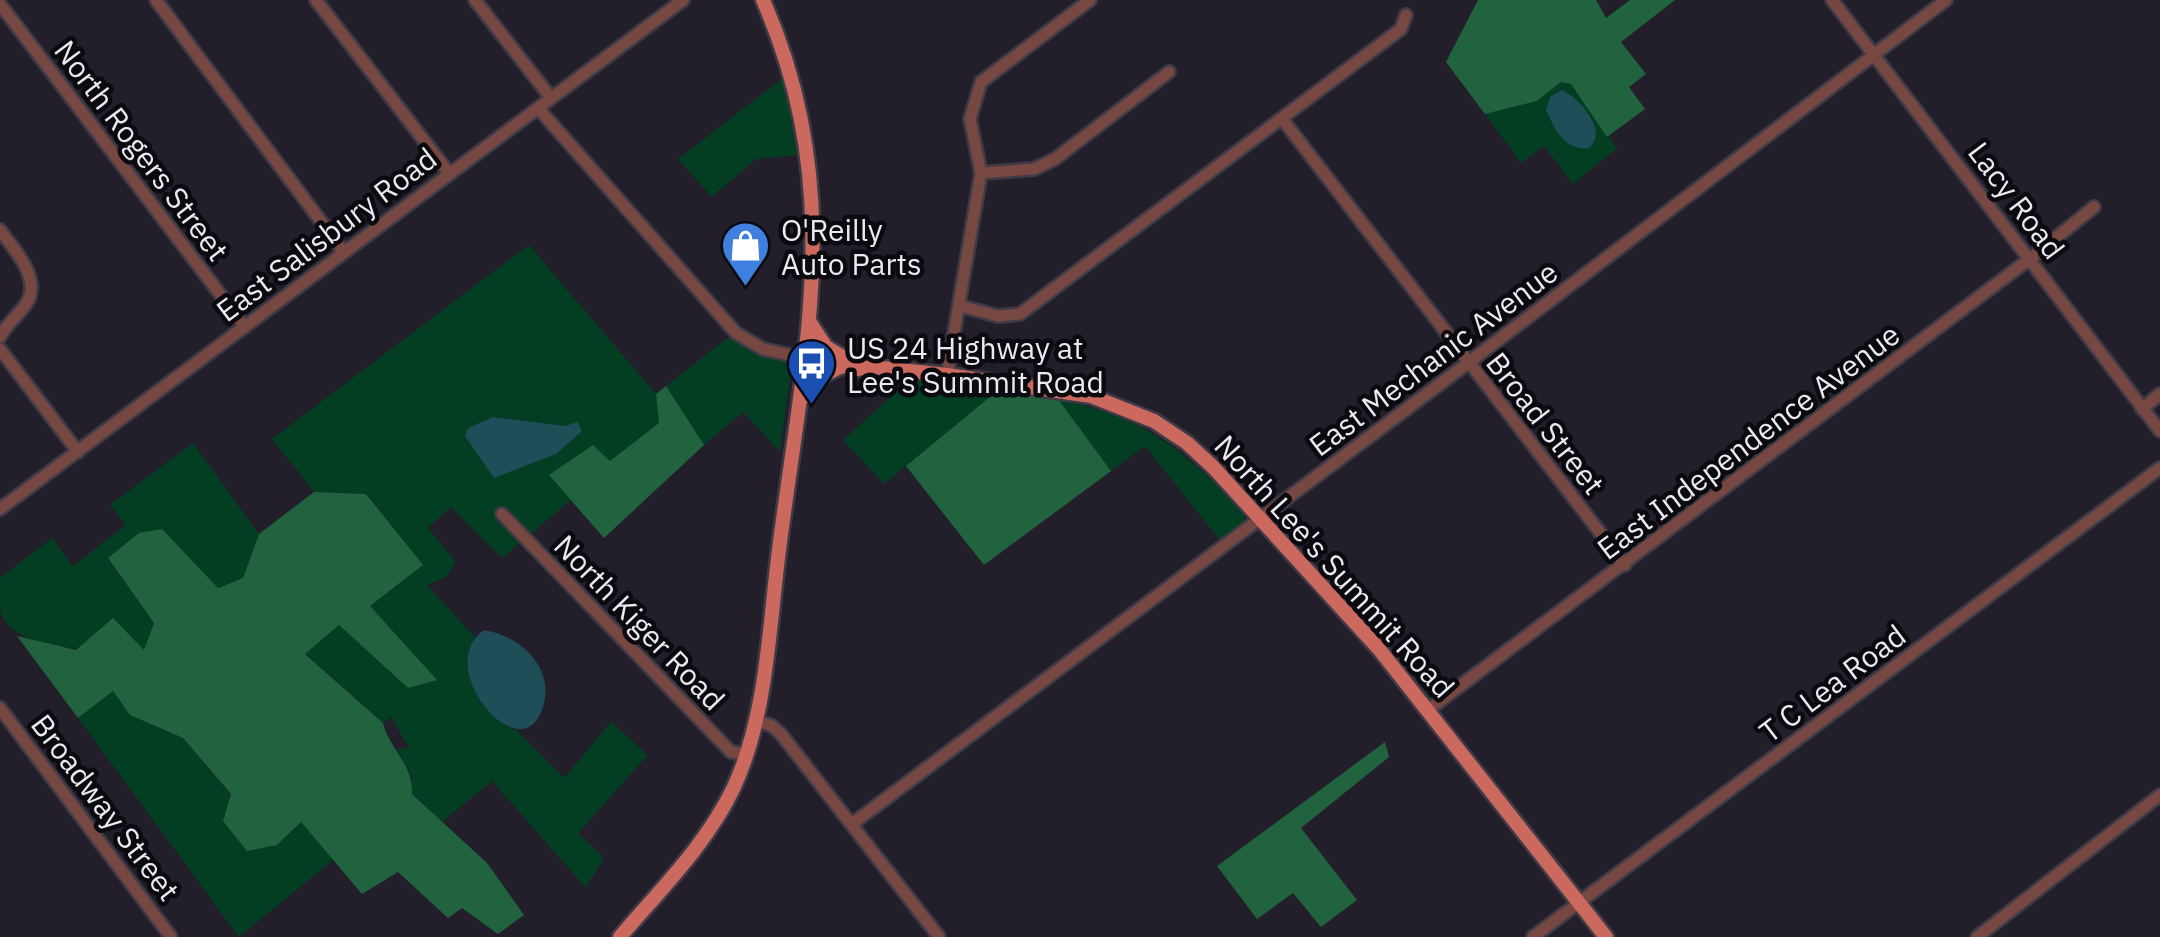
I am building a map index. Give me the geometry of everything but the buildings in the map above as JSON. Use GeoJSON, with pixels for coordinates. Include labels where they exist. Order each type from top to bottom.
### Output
{"type":"FeatureCollection","features":[{"type":"Feature","properties":{"kind":"main road"},"geometry":{"type":"LineString","coordinates":[[620,937],[710,828],[733,788],[756,720],[804,358],[815,240],[808,147],[796,88],[763,0]]}},
{"type":"Feature","properties":{"kind":"main road"},"geometry":{"type":"LineString","coordinates":[[798,403],[816,378],[845,363],[826,346],[808,320]]}},
{"type":"Feature","properties":{"kind":"main road","name":"North Lee's Summit Road"},"geometry":{"type":"LineString","coordinates":[[804,358],[1091,396],[1154,421],[1187,443],[1379,649],[1606,937]]}},
{"type":"Feature","properties":{"kind":"street"},"geometry":{"type":"LineString","coordinates":[[156,0],[344,251]]}},
{"type":"Feature","properties":{"kind":"street"},"geometry":{"type":"LineString","coordinates":[[316,0],[449,173]]}},
{"type":"Feature","properties":{"kind":"street"},"geometry":{"type":"LineString","coordinates":[[475,0],[551,98]]}},
{"type":"Feature","properties":{"kind":"street","name":"East Salisbury Road"},"geometry":{"type":"LineString","coordinates":[[0,509],[683,0]]}},
{"type":"Feature","properties":{"kind":"street"},"geometry":{"type":"LineString","coordinates":[[947,375],[981,173],[970,119],[981,82],[1090,0]]}},
{"type":"Feature","properties":{"kind":"street","name":"Lacy Road"},"geometry":{"type":"LineString","coordinates":[[1832,0],[2160,432]]}},
{"type":"Feature","properties":{"kind":"street","name":"East Mechanic Avenue"},"geometry":{"type":"LineString","coordinates":[[852,824],[1946,0]]}},
{"type":"Feature","properties":{"kind":"street","name":"North Rogers Street"},"geometry":{"type":"LineString","coordinates":[[0,4],[245,327]]}},
{"type":"Feature","properties":{"kind":"street"},"geometry":{"type":"LineString","coordinates":[[960,306],[998,316],[1020,314],[1401,29],[1406,16]]}},
{"type":"Feature","properties":{"kind":"street"},"geometry":{"type":"LineString","coordinates":[[981,173],[1034,169],[1055,160],[1169,72]]}},
{"type":"Feature","properties":{"kind":"street"},"geometry":{"type":"LineString","coordinates":[[538,108],[736,333],[763,349],[804,358]]}},
{"type":"Feature","properties":{"kind":"street","name":"Broad Street"},"geometry":{"type":"LineString","coordinates":[[1283,120],[1625,565]]}},
{"type":"Feature","properties":{"kind":"street","name":"East Independence Avenue"},"geometry":{"type":"LineString","coordinates":[[1428,710],[1625,565],[2094,207]]}},
{"type":"Feature","properties":{"kind":"street"},"geometry":{"type":"LineString","coordinates":[[0,230],[28,272],[32,286],[26,305],[0,337]]}},
{"type":"Feature","properties":{"kind":"street"},"geometry":{"type":"LineString","coordinates":[[0,349],[78,452]]}},
{"type":"Feature","properties":{"kind":"street"},"geometry":{"type":"LineString","coordinates":[[2142,408],[2160,394]]}},
{"type":"Feature","properties":{"kind":"street","name":"T C Lea Road"},"geometry":{"type":"LineString","coordinates":[[1533,937],[2160,468]]}},
{"type":"Feature","properties":{"kind":"street","name":"North Kiger Road"},"geometry":{"type":"LineString","coordinates":[[502,514],[731,752],[746,754]]}},
{"type":"Feature","properties":{"kind":"street","name":"Broadway Street"},"geometry":{"type":"LineString","coordinates":[[0,708],[171,937]]}},
{"type":"Feature","properties":{"kind":"street","name":"North Kiger Road"},"geometry":{"type":"LineString","coordinates":[[756,720],[781,734],[939,937]]}},
{"type":"Feature","properties":{"kind":"street"},"geometry":{"type":"LineString","coordinates":[[1977,937],[2160,795]]}},
{"type":"Feature","properties":{"kind":"green space"},"geometry":{"type":"Polygon","coordinates":[[[1478,0],[1596,0],[1606,18],[1630,0],[1675,0],[1621,42],[1646,74],[1629,87],[1645,109],[1607,137],[1571,84],[1561,82],[1537,101],[1485,114],[1446,62],[1478,0]]]}},
{"type":"Feature","properties":{"kind":"green space"},"geometry":{"type":"Polygon","coordinates":[[[782,79],[800,155],[756,159],[712,197],[678,159],[782,79]]]}},
{"type":"Feature","properties":{"kind":"green space"},"geometry":{"type":"Polygon","coordinates":[[[1561,82],[1571,83],[1617,148],[1573,184],[1544,146],[1521,163],[1485,114],[1537,101],[1561,82]]]}},
{"type":"Feature","properties":{"kind":"green space"},"geometry":{"type":"Polygon","coordinates":[[[529,245],[656,394],[659,423],[610,462],[550,476],[571,500],[502,558],[451,507],[428,528],[456,562],[446,577],[427,585],[475,637],[469,667],[492,710],[564,778],[611,722],[648,755],[578,833],[604,858],[586,888],[492,781],[442,822],[412,793],[412,777],[397,749],[409,748],[391,717],[383,723],[305,653],[339,625],[408,688],[370,606],[422,566],[367,494],[314,492],[272,439],[529,245]]]}},
{"type":"Feature","properties":{"kind":"green space"},"geometry":{"type":"Polygon","coordinates":[[[731,335],[752,350],[789,362],[780,452],[743,412],[704,445],[666,386],[731,335]]]}},
{"type":"Feature","properties":{"kind":"green space"},"geometry":{"type":"Polygon","coordinates":[[[908,381],[997,391],[884,484],[843,440],[908,381]]]}},
{"type":"Feature","properties":{"kind":"green space"},"geometry":{"type":"Polygon","coordinates":[[[666,386],[704,445],[604,538],[549,475],[593,445],[610,461],[659,423],[656,394],[666,386]]]}},
{"type":"Feature","properties":{"kind":"green space"},"geometry":{"type":"Polygon","coordinates":[[[997,391],[1058,399],[1111,471],[984,565],[906,466],[997,391]]]}},
{"type":"Feature","properties":{"kind":"green space"},"geometry":{"type":"Polygon","coordinates":[[[1058,399],[1116,416],[1162,439],[1222,491],[1244,514],[1244,524],[1222,543],[1145,446],[1111,471],[1058,399]]]}},
{"type":"Feature","properties":{"kind":"green space"},"geometry":{"type":"Polygon","coordinates":[[[193,443],[259,534],[243,578],[217,588],[161,529],[108,559],[154,623],[144,651],[63,647],[22,635],[8,625],[0,610],[0,578],[52,538],[73,566],[126,525],[110,505],[193,443]]]}},
{"type":"Feature","properties":{"kind":"green space"},"geometry":{"type":"Polygon","coordinates":[[[314,492],[366,494],[423,565],[370,606],[437,680],[408,688],[339,625],[305,654],[383,723],[409,773],[412,794],[487,863],[524,915],[498,934],[462,908],[448,918],[398,872],[362,894],[301,822],[277,845],[247,851],[223,821],[231,794],[183,738],[130,715],[113,691],[78,718],[17,636],[76,650],[113,618],[144,650],[154,623],[108,558],[139,533],[162,529],[218,588],[243,578],[259,534],[314,492]]]}},
{"type":"Feature","properties":{"kind":"green space"},"geometry":{"type":"Polygon","coordinates":[[[113,691],[133,716],[183,738],[231,795],[223,821],[277,845],[301,822],[333,860],[239,937],[78,718],[113,691]]]}},
{"type":"Feature","properties":{"kind":"green space"},"geometry":{"type":"Polygon","coordinates":[[[1385,742],[1389,757],[1301,828],[1357,900],[1321,927],[1293,893],[1257,919],[1217,866],[1385,742]]]}},
{"type":"Feature","properties":{"kind":"water"},"geometry":{"type":"Polygon","coordinates":[[[1562,90],[1590,116],[1596,133],[1589,148],[1567,142],[1546,110],[1550,97],[1562,90]]]}},
{"type":"Feature","properties":{"kind":"water"},"geometry":{"type":"Polygon","coordinates":[[[493,417],[565,426],[578,422],[582,431],[556,454],[494,478],[465,436],[468,428],[493,417]]]}},
{"type":"Feature","properties":{"kind":"water"},"geometry":{"type":"Polygon","coordinates":[[[484,630],[522,646],[539,667],[545,692],[543,707],[532,725],[517,729],[501,722],[474,689],[468,667],[470,647],[484,630]]]}},
{"type":"Feature","properties":{"kind":"place","name":"O'Reilly Auto Parts"},"geometry":{"type":"Point","coordinates":[746,288]}},
{"type":"Feature","properties":{"kind":"place","name":"US 24 Highway at Lee's Summit Road"},"geometry":{"type":"Point","coordinates":[812,406]}}]}
